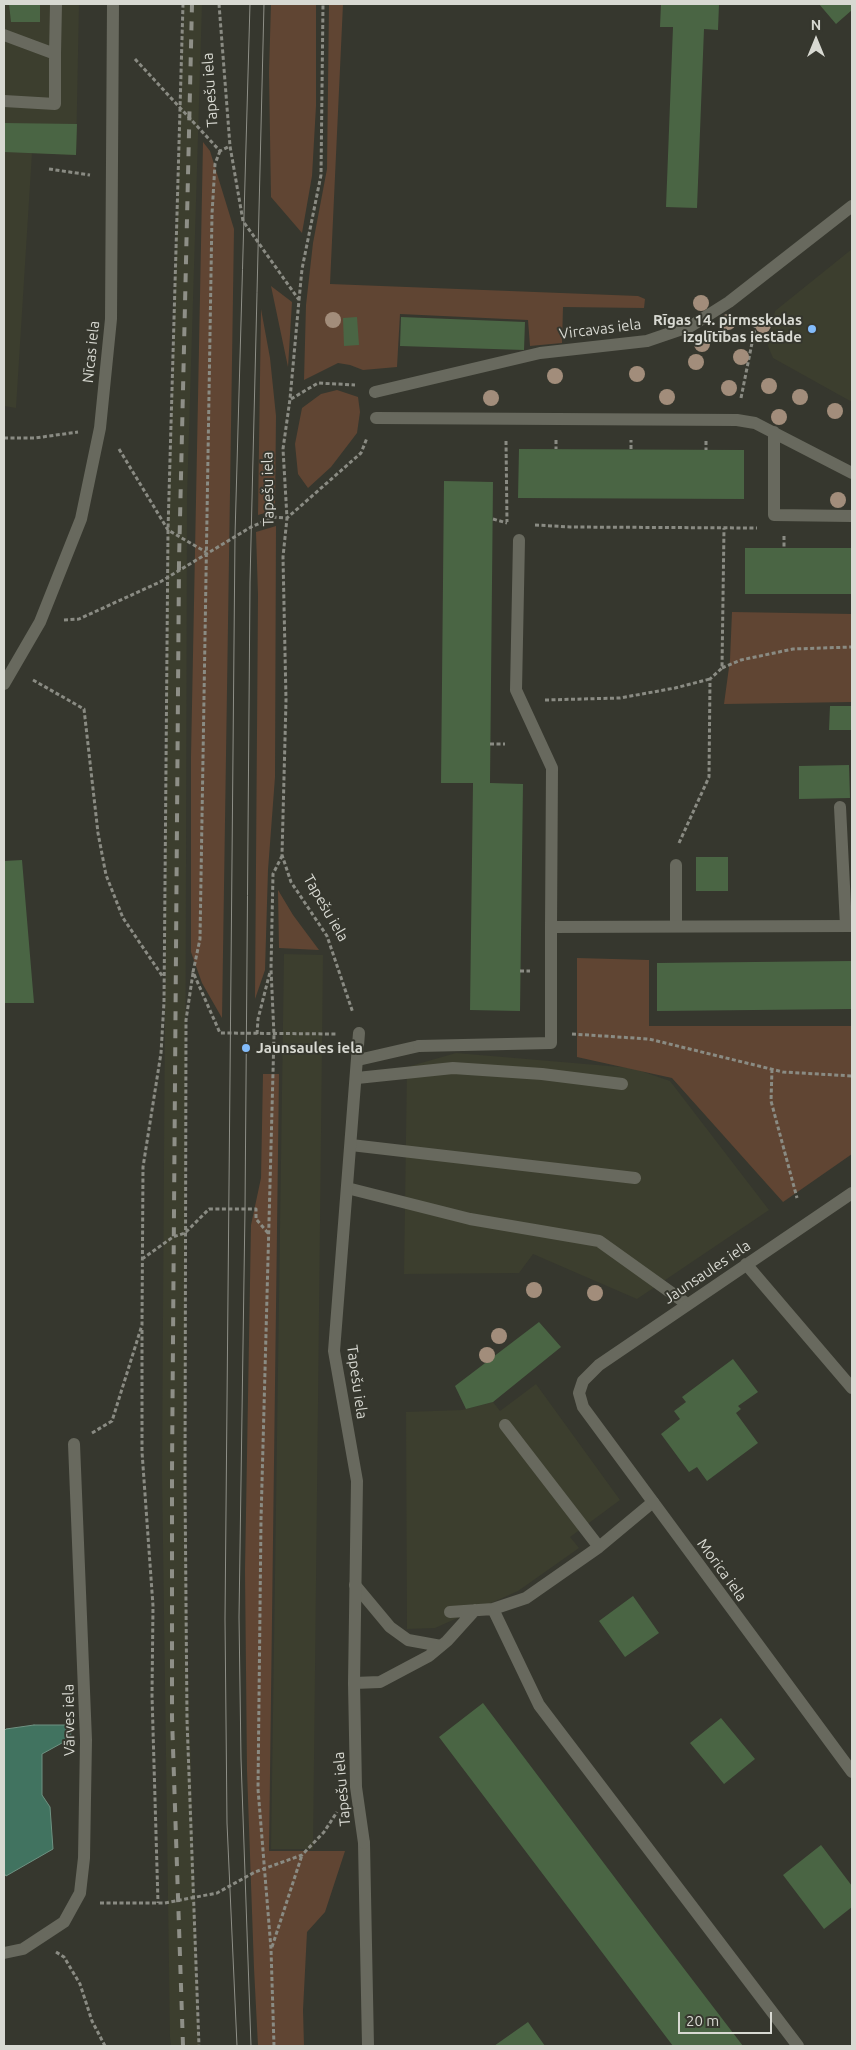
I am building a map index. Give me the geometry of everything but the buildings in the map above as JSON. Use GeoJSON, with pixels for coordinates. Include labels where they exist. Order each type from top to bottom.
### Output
{"type":"FeatureCollection","features":[{"type":"Feature","properties":{"kind":"street"},"geometry":{"type":"LineString","coordinates":[[4,101],[55,104],[56,4]]}},
{"type":"Feature","properties":{"kind":"street","name":"Nīcas iela"},"geometry":{"type":"LineString","coordinates":[[4,684],[40,622],[81,519],[100,428],[111,319],[113,4]]}},
{"type":"Feature","properties":{"kind":"street"},"geometry":{"type":"LineString","coordinates":[[4,35],[55,54]]}},
{"type":"Feature","properties":{"kind":"street","name":"Vircavas iela"},"geometry":{"type":"LineString","coordinates":[[375,392],[540,353],[647,340],[691,326],[729,302],[852,206]]}},
{"type":"Feature","properties":{"kind":"street"},"geometry":{"type":"LineString","coordinates":[[376,418],[737,420],[755,423],[852,473]]}},
{"type":"Feature","properties":{"kind":"street"},"geometry":{"type":"LineString","coordinates":[[774,432],[774,514],[852,516]]}},
{"type":"Feature","properties":{"kind":"street"},"geometry":{"type":"LineString","coordinates":[[358,1060],[419,1046],[551,1043],[552,768],[516,690],[519,540]]}},
{"type":"Feature","properties":{"kind":"street"},"geometry":{"type":"LineString","coordinates":[[551,926],[849,926],[840,807]]}},
{"type":"Feature","properties":{"kind":"street"},"geometry":{"type":"LineString","coordinates":[[676,865],[676,926]]}},
{"type":"Feature","properties":{"kind":"street","name":"Tapešu iela"},"geometry":{"type":"LineString","coordinates":[[359,1033],[334,1351],[356,1481],[354,1683],[356,1786],[364,1843],[368,2046]]}},
{"type":"Feature","properties":{"kind":"street"},"geometry":{"type":"LineString","coordinates":[[356,1078],[453,1068],[542,1074],[622,1084]]}},
{"type":"Feature","properties":{"kind":"street"},"geometry":{"type":"LineString","coordinates":[[351,1145],[635,1178]]}},
{"type":"Feature","properties":{"kind":"street"},"geometry":{"type":"LineString","coordinates":[[347,1188],[470,1219],[599,1241],[687,1304]]}},
{"type":"Feature","properties":{"kind":"street","name":"Jaunsaules iela"},"geometry":{"type":"LineString","coordinates":[[582,1381],[599,1365],[852,1193]]}},
{"type":"Feature","properties":{"kind":"street"},"geometry":{"type":"LineString","coordinates":[[746,1264],[852,1388]]}},
{"type":"Feature","properties":{"kind":"street","name":"Morica iela"},"geometry":{"type":"LineString","coordinates":[[582,1381],[579,1393],[583,1407],[852,1772]]}},
{"type":"Feature","properties":{"kind":"street"},"geometry":{"type":"LineString","coordinates":[[505,1425],[599,1548]]}},
{"type":"Feature","properties":{"kind":"street","name":"Vārves iela"},"geometry":{"type":"LineString","coordinates":[[4,1953],[23,1949],[64,1922],[80,1893],[84,1858],[86,1740],[74,1444]]}},
{"type":"Feature","properties":{"kind":"street"},"geometry":{"type":"LineString","coordinates":[[450,1612],[494,1609],[526,1598],[599,1548],[653,1502]]}},
{"type":"Feature","properties":{"kind":"street"},"geometry":{"type":"LineString","coordinates":[[355,1585],[390,1627],[408,1640],[440,1646]]}},
{"type":"Feature","properties":{"kind":"street"},"geometry":{"type":"LineString","coordinates":[[494,1609],[539,1705],[798,2046]]}},
{"type":"Feature","properties":{"kind":"street"},"geometry":{"type":"LineString","coordinates":[[354,1683],[380,1682],[428,1656],[475,1610]]}},
{"type":"Feature","properties":{"kind":"path"},"geometry":{"type":"LineString","coordinates":[[158,1903],[152,1695],[153,1606],[142,1452],[143,1167],[161,1053],[164,977],[167,578],[183,4]]}},
{"type":"Feature","properties":{"kind":"path","name":"Tapešu iela"},"geometry":{"type":"LineString","coordinates":[[219,4],[230,146],[243,221],[299,300],[290,399],[283,449],[287,518],[283,557],[286,700],[282,855],[291,882],[327,936],[340,970],[359,1033]]}},
{"type":"Feature","properties":{"kind":"path"},"geometry":{"type":"LineString","coordinates":[[299,300],[302,269],[321,175],[323,4]]}},
{"type":"Feature","properties":{"kind":"path"},"geometry":{"type":"LineString","coordinates":[[112,35],[220,151]]}},
{"type":"Feature","properties":{"kind":"path"},"geometry":{"type":"LineString","coordinates":[[199,2046],[187,1702],[186,1020],[200,939],[212,214],[215,164],[220,151],[230,146]]}},
{"type":"Feature","properties":{"kind":"path"},"geometry":{"type":"LineString","coordinates":[[49,169],[112,178]]}},
{"type":"Feature","properties":{"kind":"path"},"geometry":{"type":"LineString","coordinates":[[737,420],[757,318]]}},
{"type":"Feature","properties":{"kind":"path"},"geometry":{"type":"LineString","coordinates":[[290,399],[318,383],[351,384],[375,392]]}},
{"type":"Feature","properties":{"kind":"path"},"geometry":{"type":"LineString","coordinates":[[40,622],[79,619],[167,578],[251,527],[274,517],[287,518],[360,453],[376,418]]}},
{"type":"Feature","properties":{"kind":"path"},"geometry":{"type":"LineString","coordinates":[[505,418],[507,523]]}},
{"type":"Feature","properties":{"kind":"path"},"geometry":{"type":"LineString","coordinates":[[4,438],[35,438],[100,428],[118,446],[168,530],[207,552]]}},
{"type":"Feature","properties":{"kind":"path"},"geometry":{"type":"LineString","coordinates":[[493,519],[516,524]]}},
{"type":"Feature","properties":{"kind":"path"},"geometry":{"type":"LineString","coordinates":[[534,525],[570,527],[758,528]]}},
{"type":"Feature","properties":{"kind":"path"},"geometry":{"type":"LineString","coordinates":[[722,668],[724,528]]}},
{"type":"Feature","properties":{"kind":"path"},"geometry":{"type":"LineString","coordinates":[[521,700],[620,698],[675,688],[710,679],[722,668],[741,660],[793,649],[852,647]]}},
{"type":"Feature","properties":{"kind":"path"},"geometry":{"type":"LineString","coordinates":[[12,669],[84,709],[98,833],[106,876],[123,918],[164,977]]}},
{"type":"Feature","properties":{"kind":"path"},"geometry":{"type":"LineString","coordinates":[[676,865],[675,852],[709,776],[710,679]]}},
{"type":"Feature","properties":{"kind":"path"},"geometry":{"type":"LineString","coordinates":[[490,744],[505,744]]}},
{"type":"Feature","properties":{"kind":"path"},"geometry":{"type":"LineString","coordinates":[[274,2046],[271,1948],[258,1789],[261,1520],[274,1035],[271,969],[274,874],[282,855]]}},
{"type":"Feature","properties":{"kind":"path"},"geometry":{"type":"LineString","coordinates":[[257,1034],[258,1019],[271,969]]}},
{"type":"Feature","properties":{"kind":"path"},"geometry":{"type":"LineString","coordinates":[[193,972],[220,1033],[274,1035],[359,1033]]}},
{"type":"Feature","properties":{"kind":"path"},"geometry":{"type":"LineString","coordinates":[[551,1033],[649,1038],[783,1072],[852,1076]]}},
{"type":"Feature","properties":{"kind":"path"},"geometry":{"type":"LineString","coordinates":[[772,1069],[771,1101],[797,1198]]}},
{"type":"Feature","properties":{"kind":"path"},"geometry":{"type":"LineString","coordinates":[[142,1259],[173,1237],[185,1233],[209,1209],[256,1209],[256,1219],[269,1234]]}},
{"type":"Feature","properties":{"kind":"path"},"geometry":{"type":"LineString","coordinates":[[74,1444],[112,1421],[142,1324]]}},
{"type":"Feature","properties":{"kind":"path"},"geometry":{"type":"LineString","coordinates":[[271,1948],[302,1855],[324,1832],[345,1798],[356,1786]]}},
{"type":"Feature","properties":{"kind":"path"},"geometry":{"type":"LineString","coordinates":[[75,1903],[158,1903],[217,1893],[265,1869],[302,1855]]}},
{"type":"Feature","properties":{"kind":"path"},"geometry":{"type":"LineString","coordinates":[[37,1940],[64,1957],[80,1984],[92,2021],[105,2046]]}},
{"type":"Feature","properties":{"kind":"shaded area"},"geometry":{"type":"Polygon","coordinates":[[[4,4],[79,4],[76,155],[32,153],[16,408],[4,406],[4,4]]]}},
{"type":"Feature","properties":{"kind":"shaded area"},"geometry":{"type":"Polygon","coordinates":[[[183,4],[202,4],[187,497],[185,1233],[187,1636],[199,2046],[171,2046],[170,2037],[162,1473],[168,530],[183,4]]]}},
{"type":"Feature","properties":{"kind":"shaded area"},"geometry":{"type":"Polygon","coordinates":[[[271,4],[316,4],[316,106],[312,176],[302,233],[271,197],[269,73],[271,4]]]}},
{"type":"Feature","properties":{"kind":"shaded area"},"geometry":{"type":"Polygon","coordinates":[[[329,4],[343,4],[330,284],[638,296],[645,299],[644,308],[563,307],[562,343],[530,346],[528,320],[400,314],[397,367],[363,370],[338,363],[304,380],[306,305],[313,243],[327,169],[329,4]]]}},
{"type":"Feature","properties":{"kind":"shaded area"},"geometry":{"type":"Polygon","coordinates":[[[203,142],[210,151],[234,229],[222,1018],[202,983],[191,952],[191,756],[203,142]]]}},
{"type":"Feature","properties":{"kind":"shaded area","name":"Rīgas 14. pirmsskolas izglītības iestāde"},"geometry":{"type":"Polygon","coordinates":[[[852,249],[852,402],[773,358],[768,346],[775,311],[852,249]]]}},
{"type":"Feature","properties":{"kind":"shaded area"},"geometry":{"type":"Polygon","coordinates":[[[271,286],[292,302],[288,367],[271,286]]]}},
{"type":"Feature","properties":{"kind":"shaded area"},"geometry":{"type":"Polygon","coordinates":[[[261,309],[270,358],[276,416],[275,510],[258,515],[261,309]]]}},
{"type":"Feature","properties":{"kind":"shaded area"},"geometry":{"type":"Polygon","coordinates":[[[337,390],[358,397],[360,412],[357,433],[331,467],[308,488],[298,474],[295,444],[302,408],[321,394],[337,390]]]}},
{"type":"Feature","properties":{"kind":"shaded area"},"geometry":{"type":"Polygon","coordinates":[[[276,526],[275,777],[268,870],[265,970],[255,999],[258,595],[256,532],[276,526]]]}},
{"type":"Feature","properties":{"kind":"shaded area"},"geometry":{"type":"Polygon","coordinates":[[[732,612],[852,614],[852,702],[724,704],[730,660],[732,612]]]}},
{"type":"Feature","properties":{"kind":"shaded area"},"geometry":{"type":"Polygon","coordinates":[[[278,890],[293,915],[319,950],[279,948],[278,890]]]}},
{"type":"Feature","properties":{"kind":"shaded area"},"geometry":{"type":"Polygon","coordinates":[[[284,954],[323,955],[313,1849],[271,1849],[284,954]]]}},
{"type":"Feature","properties":{"kind":"shaded area"},"geometry":{"type":"Polygon","coordinates":[[[577,958],[649,960],[649,1026],[852,1026],[852,1154],[783,1202],[672,1078],[577,1057],[577,958]]]}},
{"type":"Feature","properties":{"kind":"shaded area"},"geometry":{"type":"Polygon","coordinates":[[[456,1053],[632,1068],[670,1081],[769,1210],[637,1299],[533,1254],[519,1273],[404,1274],[407,1067],[456,1053]]]}},
{"type":"Feature","properties":{"kind":"shaded area"},"geometry":{"type":"Polygon","coordinates":[[[263,1074],[279,1074],[269,1851],[345,1851],[325,1912],[307,1932],[303,2010],[304,2046],[258,2046],[254,1968],[247,1770],[245,1570],[251,1225],[261,1178],[263,1074]]]}},
{"type":"Feature","properties":{"kind":"shaded area"},"geometry":{"type":"Polygon","coordinates":[[[536,1384],[620,1500],[570,1537],[579,1548],[518,1591],[435,1628],[407,1629],[406,1412],[462,1410],[493,1402],[500,1411],[536,1384]]]}},
{"type":"Feature","properties":{"kind":"shaded area"},"geometry":{"type":"Polygon","coordinates":[[[34,1725],[70,1725],[71,1738],[42,1754],[42,1795],[50,1807],[53,1849],[6,1876],[4,1873],[4,1731],[6,1729],[34,1725]]]}},
{"type":"Feature","properties":{"kind":"tram line"},"geometry":{"type":"LineString","coordinates":[[237,2046],[227,1823],[225,1619],[235,535],[250,4]]}},
{"type":"Feature","properties":{"kind":"tram line"},"geometry":{"type":"LineString","coordinates":[[251,2046],[241,1759],[239,1617],[245,1209],[250,582],[264,4]]}},
{"type":"Feature","properties":{"kind":"railway"},"geometry":{"type":"LineString","coordinates":[[183,2046],[172,1718],[172,1471],[179,562],[192,4]]}},
{"type":"Feature","properties":{"kind":"place","name":"Rīgas 14. pirmsskolas izglītības iestāde"},"geometry":{"type":"Point","coordinates":[812,329]}},
{"type":"Feature","properties":{"kind":"place","name":"Jaunsaules iela"},"geometry":{"type":"Point","coordinates":[246,1048]}}]}
